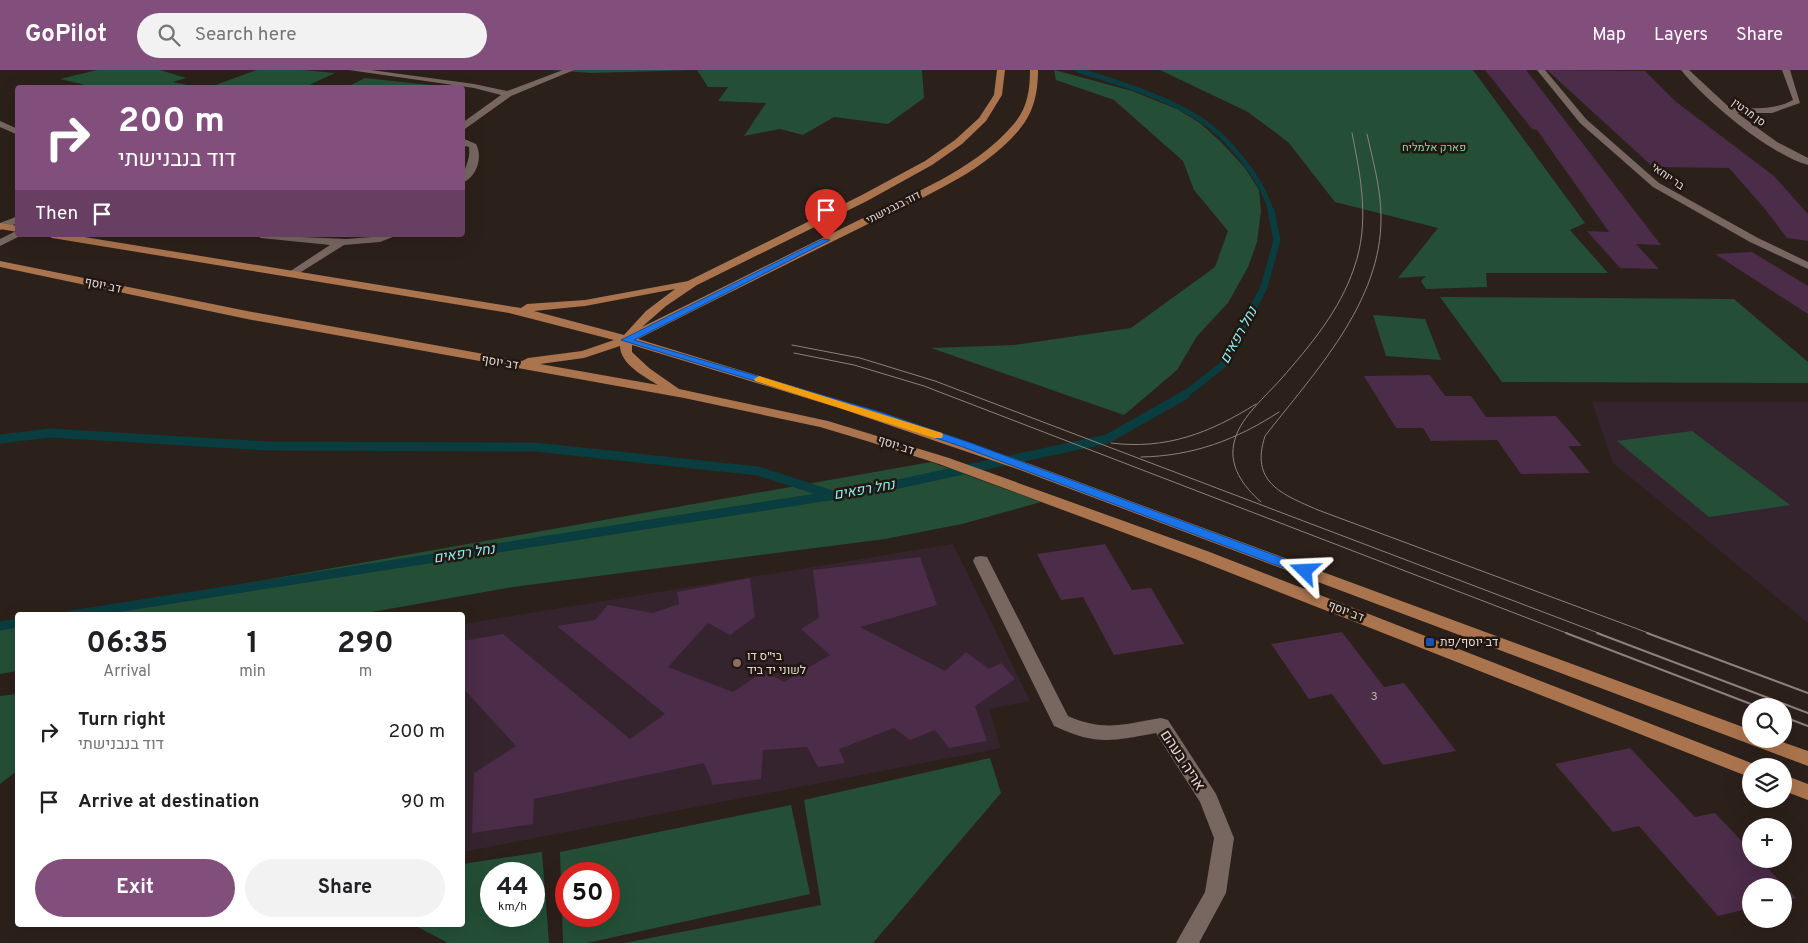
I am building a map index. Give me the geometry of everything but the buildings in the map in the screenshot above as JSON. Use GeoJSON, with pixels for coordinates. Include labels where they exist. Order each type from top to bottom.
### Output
{"type":"FeatureCollection","features":[{"type":"Feature","properties":{"kind":"main road","name":"דוד בנבנישתי"},"geometry":{"type":"LineString","coordinates":[[626,340],[636,326],[651,313],[693,282],[903,178],[945,153],[974,129],[992,106],[1001,86],[1001,70]]}},
{"type":"Feature","properties":{"kind":"main road","name":"דוד בנבנישתי"},"geometry":{"type":"LineString","coordinates":[[509,364],[584,354],[626,340],[967,168],[1008,136],[1023,117],[1033,98],[1034,70]]}},
{"type":"Feature","properties":{"kind":"main road"},"geometry":{"type":"LineString","coordinates":[[0,227],[15,230]]}},
{"type":"Feature","properties":{"kind":"main road","name":"דב יוסף"},"geometry":{"type":"LineString","coordinates":[[64,237],[508,309],[626,340],[877,415],[967,445],[1742,734]]}},
{"type":"Feature","properties":{"kind":"main road","name":"דב יוסף"},"geometry":{"type":"LineString","coordinates":[[0,264],[247,315],[509,364],[684,394],[823,424],[944,461],[1254,575],[1742,766]]}},
{"type":"Feature","properties":{"kind":"main road"},"geometry":{"type":"LineString","coordinates":[[0,275],[39,271]]}},
{"type":"Feature","properties":{"kind":"main road"},"geometry":{"type":"LineString","coordinates":[[508,309],[585,303],[693,282]]}},
{"type":"Feature","properties":{"kind":"main road"},"geometry":{"type":"LineString","coordinates":[[626,340],[626,353],[636,364],[663,384],[684,394]]}},
{"type":"Feature","properties":{"kind":"main road","name":"דב יוסף"},"geometry":{"type":"LineString","coordinates":[[1779,748],[1808,759]]}},
{"type":"Feature","properties":{"kind":"main road"},"geometry":{"type":"LineString","coordinates":[[1792,786],[1808,792]]}},
{"type":"Feature","properties":{"kind":"street"},"geometry":{"type":"LineString","coordinates":[[354,70],[474,86],[508,94]]}},
{"type":"Feature","properties":{"kind":"street"},"geometry":{"type":"LineString","coordinates":[[465,126],[508,94],[570,70]]}},
{"type":"Feature","properties":{"kind":"street","name":"בר יוחאי"},"geometry":{"type":"LineString","coordinates":[[1541,70],[1583,121],[1656,184],[1754,240],[1808,266]]}},
{"type":"Feature","properties":{"kind":"street","name":"סן מרטין"},"geometry":{"type":"LineString","coordinates":[[1685,70],[1726,110],[1769,140],[1808,162]]}},
{"type":"Feature","properties":{"kind":"street"},"geometry":{"type":"LineString","coordinates":[[1726,110],[1767,110],[1791,106],[1797,101],[1786,70]]}},
{"type":"Feature","properties":{"kind":"street"},"geometry":{"type":"LineString","coordinates":[[1,126],[15,131]]}},
{"type":"Feature","properties":{"kind":"street"},"geometry":{"type":"LineString","coordinates":[[465,142],[473,146],[476,155],[472,166],[465,176]]}},
{"type":"Feature","properties":{"kind":"street"},"geometry":{"type":"LineString","coordinates":[[0,227],[15,220]]}},
{"type":"Feature","properties":{"kind":"street"},"geometry":{"type":"LineString","coordinates":[[0,243],[15,233]]}},
{"type":"Feature","properties":{"kind":"street"},"geometry":{"type":"LineString","coordinates":[[284,237],[342,242],[379,240],[387,237]]}},
{"type":"Feature","properties":{"kind":"street"},"geometry":{"type":"LineString","coordinates":[[293,274],[342,242]]}},
{"type":"Feature","properties":{"kind":"street","name":"אריה בעהם"},"geometry":{"type":"LineString","coordinates":[[981,561],[1061,721],[1086,732],[1110,734],[1161,725],[1209,800],[1224,838],[1215,893],[1186,943]]}},
{"type":"Feature","properties":{"kind":"shaded area"},"geometry":{"type":"Polygon","coordinates":[[[1592,402],[1808,402],[1808,623],[1613,463],[1592,402]]]}},
{"type":"Feature","properties":{"kind":"shaded area","name":"בי\"ס דו לשוני יד ביד"},"geometry":{"type":"Polygon","coordinates":[[[953,544],[1030,701],[989,709],[1001,748],[465,852],[465,624],[953,544]]]}},
{"type":"Feature","properties":{"kind":"green space"},"geometry":{"type":"Polygon","coordinates":[[[97,70],[160,70],[186,78],[173,82],[187,85],[86,85],[60,79],[97,70]]]}},
{"type":"Feature","properties":{"kind":"green space"},"geometry":{"type":"Polygon","coordinates":[[[257,70],[302,70],[335,73],[309,85],[216,85],[257,70]]]}},
{"type":"Feature","properties":{"kind":"green space"},"geometry":{"type":"Polygon","coordinates":[[[550,70],[697,70],[592,73],[550,70]]]}},
{"type":"Feature","properties":{"kind":"green space"},"geometry":{"type":"Polygon","coordinates":[[[697,70],[922,70],[924,98],[888,124],[834,117],[803,135],[780,129],[744,136],[766,103],[718,101],[728,87],[708,87],[697,70]]]}},
{"type":"Feature","properties":{"kind":"green space"},"geometry":{"type":"Polygon","coordinates":[[[1054,70],[1132,91],[1177,109],[1200,123],[1222,143],[1245,168],[1259,190],[1261,211],[1257,242],[1248,267],[1228,303],[1197,336],[1177,370],[1124,415],[931,348],[1015,345],[1131,328],[1215,267],[1228,231],[1194,190],[1183,161],[1114,100],[1056,80],[1054,70]]]}},
{"type":"Feature","properties":{"kind":"green space","name":"פארק אלמליח"},"geometry":{"type":"Polygon","coordinates":[[[1160,70],[1473,70],[1585,223],[1570,230],[1608,273],[1486,273],[1487,287],[1426,289],[1421,281],[1426,276],[1398,278],[1438,228],[1335,202],[1288,142],[1248,112],[1160,70]]]}},
{"type":"Feature","properties":{"kind":"green space"},"geometry":{"type":"Polygon","coordinates":[[[365,78],[430,85],[351,85],[365,78]]]}},
{"type":"Feature","properties":{"kind":"green space"},"geometry":{"type":"Polygon","coordinates":[[[1440,297],[1734,299],[1808,362],[1808,383],[1502,382],[1440,297]]]}},
{"type":"Feature","properties":{"kind":"green space"},"geometry":{"type":"Polygon","coordinates":[[[1373,315],[1425,319],[1441,360],[1386,356],[1373,315]]]}},
{"type":"Feature","properties":{"kind":"green space"},"geometry":{"type":"Polygon","coordinates":[[[1692,431],[1790,505],[1709,517],[1617,441],[1692,431]]]}},
{"type":"Feature","properties":{"kind":"green space"},"geometry":{"type":"Polygon","coordinates":[[[931,462],[1041,502],[962,524],[885,539],[513,587],[372,612],[84,612],[931,462]]]}},
{"type":"Feature","properties":{"kind":"green space"},"geometry":{"type":"Polygon","coordinates":[[[15,624],[15,671],[0,674],[0,627],[15,624]]]}},
{"type":"Feature","properties":{"kind":"green space"},"geometry":{"type":"Polygon","coordinates":[[[15,694],[15,773],[0,784],[0,696],[15,694]]]}},
{"type":"Feature","properties":{"kind":"green space"},"geometry":{"type":"Polygon","coordinates":[[[990,758],[1001,793],[873,943],[624,943],[821,905],[804,800],[990,758]]]}},
{"type":"Feature","properties":{"kind":"green space"},"geometry":{"type":"Polygon","coordinates":[[[791,805],[810,894],[587,943],[563,943],[562,927],[620,927],[620,862],[560,862],[560,852],[791,805]]]}},
{"type":"Feature","properties":{"kind":"green space"},"geometry":{"type":"Polygon","coordinates":[[[542,852],[543,862],[480,862],[480,927],[545,927],[545,891],[549,943],[448,943],[418,927],[465,927],[465,864],[542,852]]]}},
{"type":"Feature","properties":{"kind":"waterway","name":"נחל רפאים"},"geometry":{"type":"LineString","coordinates":[[1078,70],[1125,85],[1171,103],[1211,127],[1222,136],[1253,173],[1271,212]]}},
{"type":"Feature","properties":{"kind":"waterway","name":"נחל רפאים"},"geometry":{"type":"LineString","coordinates":[[1183,396],[1224,364],[1264,287],[1277,240],[1271,211]]}},
{"type":"Feature","properties":{"kind":"waterway","name":"נחל רפאים"},"geometry":{"type":"LineString","coordinates":[[90,612],[880,488],[1107,439],[1185,395]]}},
{"type":"Feature","properties":{"kind":"waterway"},"geometry":{"type":"LineString","coordinates":[[0,439],[50,433],[268,446],[535,447],[758,471],[832,495]]}},
{"type":"Feature","properties":{"kind":"waterway","name":"נחל רפאים"},"geometry":{"type":"LineString","coordinates":[[0,626],[15,624]]}},
{"type":"Feature","properties":{"kind":"tram line"},"geometry":{"type":"LineString","coordinates":[[1236,435],[1248,415],[1281,379],[1323,327],[1341,298],[1354,268],[1359,251],[1363,217],[1361,184],[1352,133]]}},
{"type":"Feature","properties":{"kind":"tram line"},"geometry":{"type":"LineString","coordinates":[[1367,134],[1381,207],[1378,248],[1370,278],[1358,307],[1342,335],[1265,436],[1261,452],[1265,475],[1281,492],[1318,510],[1651,634]]}},
{"type":"Feature","properties":{"kind":"tram line"},"geometry":{"type":"LineString","coordinates":[[792,345],[860,358],[935,381],[1601,634]]}},
{"type":"Feature","properties":{"kind":"tram line"},"geometry":{"type":"LineString","coordinates":[[794,353],[854,365],[924,386],[1569,634]]}},
{"type":"Feature","properties":{"kind":"tram line"},"geometry":{"type":"LineString","coordinates":[[1111,443],[1150,444],[1187,437],[1222,423],[1256,404]]}},
{"type":"Feature","properties":{"kind":"tram line"},"geometry":{"type":"LineString","coordinates":[[1236,435],[1279,412]]}},
{"type":"Feature","properties":{"kind":"tram line"},"geometry":{"type":"LineString","coordinates":[[1141,457],[1196,450],[1236,435]]}},
{"type":"Feature","properties":{"kind":"tram line"},"geometry":{"type":"LineString","coordinates":[[1236,435],[1233,449],[1235,466],[1248,489],[1261,502]]}},
{"type":"Feature","properties":{"kind":"tram line"},"geometry":{"type":"LineString","coordinates":[[1566,633],[1742,701]]}},
{"type":"Feature","properties":{"kind":"tram line"},"geometry":{"type":"LineString","coordinates":[[1597,633],[1808,713]]}},
{"type":"Feature","properties":{"kind":"tram line"},"geometry":{"type":"LineString","coordinates":[[1647,633],[1808,693]]}},
{"type":"Feature","properties":{"kind":"tram line"},"geometry":{"type":"LineString","coordinates":[[1792,720],[1808,726]]}},
{"type":"Feature","properties":{"kind":"slow traffic"},"geometry":{"type":"LineString","coordinates":[[759,379],[938,435]]}},
{"type":"Feature","properties":{"kind":"place","name":"דב יוסף/פת"},"geometry":{"type":"Point","coordinates":[1430,642]}},
{"type":"Feature","properties":{"kind":"place","name":"בי\"ס דו לשוני יד ביד"},"geometry":{"type":"Point","coordinates":[737,663]}},
{"type":"Feature","properties":{"kind":"route"},"geometry":{"type":"LineString","coordinates":[[826,240],[626,340],[738,372],[967,445],[1305,571]]}}]}
